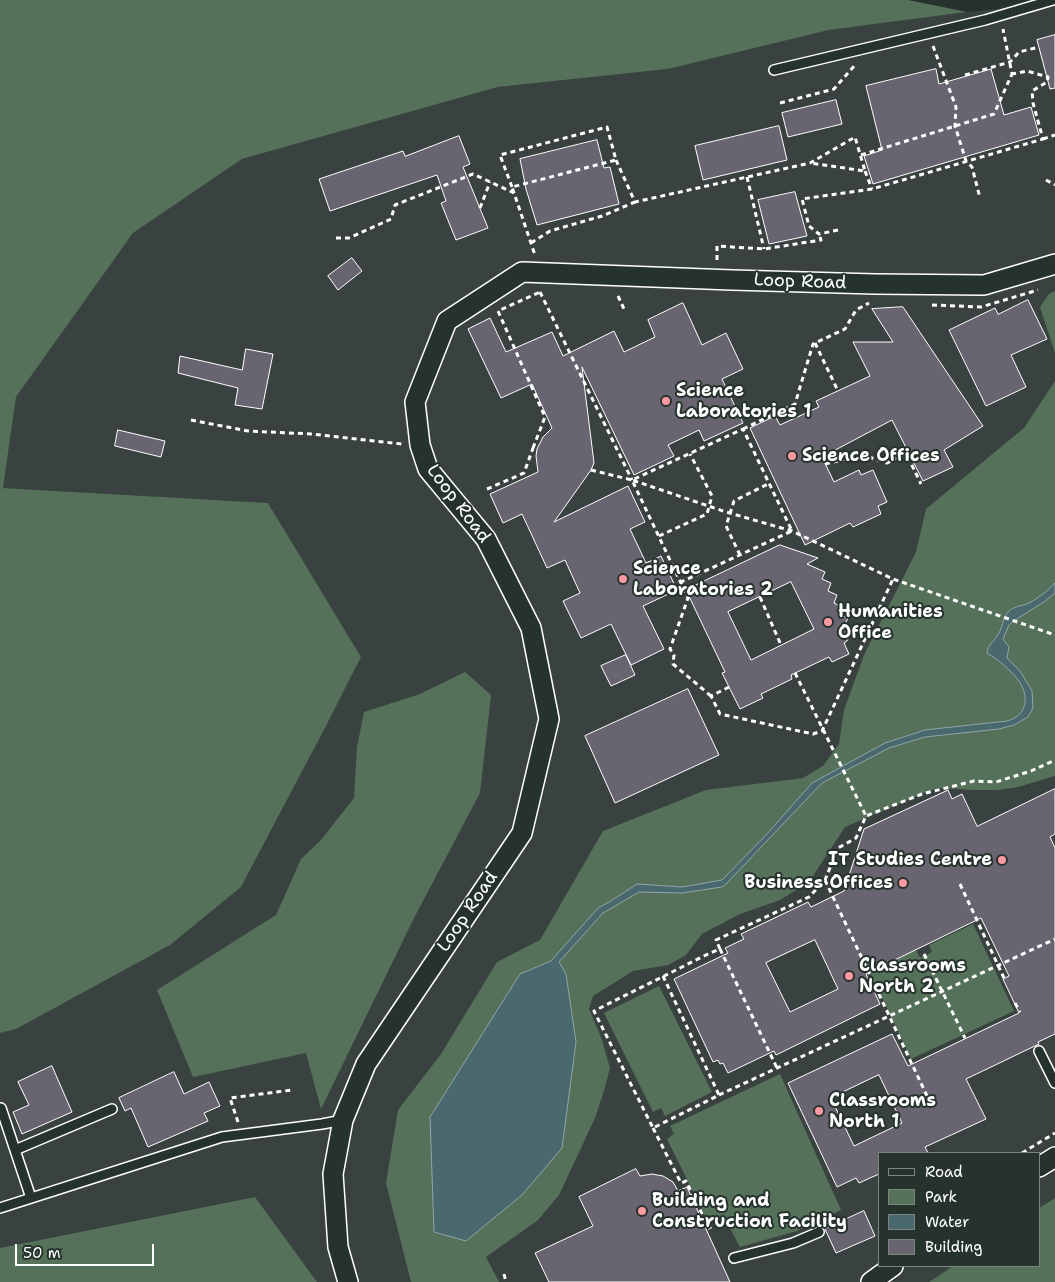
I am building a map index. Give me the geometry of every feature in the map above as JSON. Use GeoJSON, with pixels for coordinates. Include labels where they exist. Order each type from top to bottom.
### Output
{"type":"FeatureCollection","features":[{"type":"Feature","properties":{"kind":"street","name":"Loop Road"},"geometry":{"type":"LineString","coordinates":[[348,1282],[338,1247],[333,1174],[343,1120],[366,1064],[522,833],[549,719],[531,628],[486,539],[428,469],[420,445],[414,402],[448,321],[522,272],[732,280],[984,285],[1055,264]]}},
{"type":"Feature","properties":{"kind":"street"},"geometry":{"type":"LineString","coordinates":[[1040,1166],[1055,1158]]}},
{"type":"Feature","properties":{"kind":"street"},"geometry":{"type":"LineString","coordinates":[[870,1282],[891,1267]]}},
{"type":"Feature","properties":{"kind":"lane"},"geometry":{"type":"LineString","coordinates":[[774,70],[1000,16],[1053,0]]}},
{"type":"Feature","properties":{"kind":"lane"},"geometry":{"type":"LineString","coordinates":[[1039,1051],[1055,1083]]}},
{"type":"Feature","properties":{"kind":"lane"},"geometry":{"type":"LineString","coordinates":[[1,1108],[31,1198]]}},
{"type":"Feature","properties":{"kind":"lane"},"geometry":{"type":"LineString","coordinates":[[15,1150],[112,1108]]}},
{"type":"Feature","properties":{"kind":"lane"},"geometry":{"type":"LineString","coordinates":[[0,1208],[222,1137],[343,1120]]}},
{"type":"Feature","properties":{"kind":"lane"},"geometry":{"type":"LineString","coordinates":[[734,1258],[793,1243],[820,1232]]}},
{"type":"Feature","properties":{"kind":"path"},"geometry":{"type":"LineString","coordinates":[[861,155],[994,114],[1012,74],[1000,16]]}},
{"type":"Feature","properties":{"kind":"path"},"geometry":{"type":"LineString","coordinates":[[928,34],[956,107],[955,126],[966,161],[972,167],[980,198]]}},
{"type":"Feature","properties":{"kind":"path"},"geometry":{"type":"LineString","coordinates":[[780,103],[834,89],[872,47]]}},
{"type":"Feature","properties":{"kind":"path"},"geometry":{"type":"LineString","coordinates":[[965,75],[1010,62],[1020,52],[1039,47]]}},
{"type":"Feature","properties":{"kind":"path"},"geometry":{"type":"LineString","coordinates":[[1012,74],[1027,71],[1048,77],[1047,82],[1032,91],[1033,103],[1043,139]]}},
{"type":"Feature","properties":{"kind":"path"},"geometry":{"type":"LineString","coordinates":[[535,255],[500,155],[607,127],[616,160],[635,202]]}},
{"type":"Feature","properties":{"kind":"path"},"geometry":{"type":"LineString","coordinates":[[716,260],[717,246],[764,249],[821,240],[819,234],[809,226],[802,199],[872,189],[1055,136]]}},
{"type":"Feature","properties":{"kind":"path"},"geometry":{"type":"LineString","coordinates":[[531,242],[550,231],[602,216],[635,202],[810,163],[855,137],[872,189]]}},
{"type":"Feature","properties":{"kind":"path"},"geometry":{"type":"LineString","coordinates":[[512,187],[616,160]]}},
{"type":"Feature","properties":{"kind":"path"},"geometry":{"type":"LineString","coordinates":[[810,163],[866,171]]}},
{"type":"Feature","properties":{"kind":"path"},"geometry":{"type":"LineString","coordinates":[[336,238],[349,238],[391,219],[395,205],[473,174],[514,194]]}},
{"type":"Feature","properties":{"kind":"path"},"geometry":{"type":"LineString","coordinates":[[747,177],[764,249]]}},
{"type":"Feature","properties":{"kind":"path"},"geometry":{"type":"LineString","coordinates":[[1046,180],[1055,185]]}},
{"type":"Feature","properties":{"kind":"path"},"geometry":{"type":"LineString","coordinates":[[480,208],[490,182]]}},
{"type":"Feature","properties":{"kind":"path"},"geometry":{"type":"LineString","coordinates":[[819,234],[838,230]]}},
{"type":"Feature","properties":{"kind":"path"},"geometry":{"type":"LineString","coordinates":[[924,304],[981,307],[1028,294],[1046,286]]}},
{"type":"Feature","properties":{"kind":"path"},"geometry":{"type":"LineString","coordinates":[[487,489],[524,473],[535,449],[545,417],[498,311],[540,292],[688,598],[670,649],[674,655],[672,664],[711,696],[720,714],[813,734],[822,731],[893,579]]}},
{"type":"Feature","properties":{"kind":"path"},"geometry":{"type":"LineString","coordinates":[[618,296],[624,309]]}},
{"type":"Feature","properties":{"kind":"path"},"geometry":{"type":"LineString","coordinates":[[632,480],[795,404],[813,344],[845,329],[856,310],[873,301]]}},
{"type":"Feature","properties":{"kind":"path"},"geometry":{"type":"LineString","coordinates":[[815,343],[838,391]]}},
{"type":"Feature","properties":{"kind":"path"},"geometry":{"type":"LineString","coordinates":[[190,420],[248,431],[312,434],[420,445]]}},
{"type":"Feature","properties":{"kind":"path"},"geometry":{"type":"LineString","coordinates":[[743,429],[792,531]]}},
{"type":"Feature","properties":{"kind":"path"},"geometry":{"type":"LineString","coordinates":[[826,464],[863,455],[887,463],[906,453],[921,484]]}},
{"type":"Feature","properties":{"kind":"path"},"geometry":{"type":"LineString","coordinates":[[659,536],[707,514],[712,496],[690,454]]}},
{"type":"Feature","properties":{"kind":"path"},"geometry":{"type":"LineString","coordinates":[[591,470],[632,480],[730,513],[792,531],[893,579],[1055,635]]}},
{"type":"Feature","properties":{"kind":"path"},"geometry":{"type":"LineString","coordinates":[[740,555],[726,526],[734,501],[770,483]]}},
{"type":"Feature","properties":{"kind":"path"},"geometry":{"type":"LineString","coordinates":[[681,582],[792,531]]}},
{"type":"Feature","properties":{"kind":"path"},"geometry":{"type":"LineString","coordinates":[[760,597],[782,645]]}},
{"type":"Feature","properties":{"kind":"path"},"geometry":{"type":"LineString","coordinates":[[795,674],[866,816]]}},
{"type":"Feature","properties":{"kind":"path"},"geometry":{"type":"LineString","coordinates":[[711,696],[729,687]]}},
{"type":"Feature","properties":{"kind":"path"},"geometry":{"type":"LineString","coordinates":[[777,1068],[716,940],[809,896],[825,880],[838,848],[856,838],[866,816],[922,794],[974,780],[996,782],[1031,771],[1055,760]]}},
{"type":"Feature","properties":{"kind":"path"},"geometry":{"type":"LineString","coordinates":[[825,880],[928,1098]]}},
{"type":"Feature","properties":{"kind":"path"},"geometry":{"type":"LineString","coordinates":[[960,884],[1004,978]]}},
{"type":"Feature","properties":{"kind":"path"},"geometry":{"type":"LineString","coordinates":[[653,1128],[719,1095],[1055,939]]}},
{"type":"Feature","properties":{"kind":"path"},"geometry":{"type":"LineString","coordinates":[[716,1224],[709,1228],[686,1180],[681,1183],[594,1011],[720,949]]}},
{"type":"Feature","properties":{"kind":"path"},"geometry":{"type":"LineString","coordinates":[[924,954],[965,1038]]}},
{"type":"Feature","properties":{"kind":"path"},"geometry":{"type":"LineString","coordinates":[[663,976],[719,1095]]}},
{"type":"Feature","properties":{"kind":"path"},"geometry":{"type":"LineString","coordinates":[[1016,1002],[1020,1012]]}},
{"type":"Feature","properties":{"kind":"path"},"geometry":{"type":"LineString","coordinates":[[242,1134],[230,1098],[292,1090]]}},
{"type":"Feature","properties":{"kind":"path"},"geometry":{"type":"LineString","coordinates":[[1024,1152],[1055,1133]]}},
{"type":"Feature","properties":{"kind":"path"},"geometry":{"type":"LineString","coordinates":[[504,1274],[506,1282]]}},
{"type":"Feature","properties":{"kind":"shaded area"},"geometry":{"type":"Polygon","coordinates":[[[1055,3],[1055,1198],[1040,1207],[1040,1152],[878,1152],[878,1267],[952,1267],[929,1282],[316,1282],[255,1197],[0,1248],[0,1033],[16,1029],[241,887],[361,657],[268,503],[3,488],[16,397],[133,233],[242,159],[498,87],[668,69],[829,30],[967,12],[1055,3]]]}},
{"type":"Feature","properties":{"kind":"green space"},"geometry":{"type":"Polygon","coordinates":[[[0,0],[908,0],[967,12],[829,30],[668,69],[498,87],[242,159],[133,233],[16,397],[3,488],[268,503],[361,657],[241,887],[170,945],[16,1029],[0,1033],[0,0]]]}},
{"type":"Feature","properties":{"kind":"green space"},"geometry":{"type":"Polygon","coordinates":[[[1055,291],[1055,353],[1040,307],[1049,294],[1055,291]]]}},
{"type":"Feature","properties":{"kind":"green space"},"geometry":{"type":"Polygon","coordinates":[[[1055,381],[1055,776],[1018,787],[998,790],[936,788],[845,827],[809,882],[780,900],[740,914],[702,934],[686,955],[668,965],[633,971],[593,996],[589,1009],[601,1037],[610,1068],[595,1118],[559,1195],[538,1220],[486,1257],[499,1282],[411,1282],[386,1183],[398,1110],[441,1054],[497,962],[540,940],[603,831],[706,790],[803,778],[823,766],[839,744],[844,710],[864,655],[916,552],[926,509],[1024,428],[1055,381]],[[556,959],[520,974],[431,1117],[556,959]]]}},
{"type":"Feature","properties":{"kind":"green space"},"geometry":{"type":"Polygon","coordinates":[[[465,672],[491,695],[480,793],[414,918],[321,1109],[306,1053],[193,1077],[157,990],[276,915],[301,859],[321,840],[354,798],[357,747],[364,712],[420,694],[465,672]]]}},
{"type":"Feature","properties":{"kind":"green space"},"geometry":{"type":"Polygon","coordinates":[[[973,924],[1014,1011],[911,1059],[870,972],[916,950],[920,958],[932,952],[929,945],[973,924]]]}},
{"type":"Feature","properties":{"kind":"green space"},"geometry":{"type":"Polygon","coordinates":[[[659,986],[712,1092],[665,1116],[661,1108],[653,1112],[604,1013],[659,986]]]}},
{"type":"Feature","properties":{"kind":"green space"},"geometry":{"type":"Polygon","coordinates":[[[780,1074],[841,1210],[797,1231],[740,1247],[724,1217],[709,1224],[667,1139],[674,1134],[670,1126],[780,1074]]]}},
{"type":"Feature","properties":{"kind":"green space"},"geometry":{"type":"Polygon","coordinates":[[[255,1197],[317,1282],[0,1282],[0,1248],[255,1197]]]}},
{"type":"Feature","properties":{"kind":"green space"},"geometry":{"type":"Polygon","coordinates":[[[1055,1198],[1055,1282],[929,1282],[952,1267],[1040,1267],[1040,1207],[1055,1198]]]}},
{"type":"Feature","properties":{"kind":"water"},"geometry":{"type":"Polygon","coordinates":[[[1055,583],[1055,593],[1009,625],[1003,639],[1009,647],[1007,658],[1020,671],[1032,691],[1033,708],[1028,717],[1014,725],[999,729],[925,737],[889,748],[822,783],[722,887],[682,893],[639,892],[603,913],[559,962],[566,974],[576,1042],[562,1148],[522,1195],[466,1241],[434,1232],[430,1117],[520,974],[551,961],[598,908],[637,884],[682,887],[722,880],[767,834],[812,783],[885,743],[925,730],[1007,721],[1015,718],[1024,708],[1025,695],[1023,688],[1011,672],[987,653],[1009,611],[1035,600],[1055,583]]]}},
{"type":"Feature","properties":{"kind":"building"},"geometry":{"type":"Polygon","coordinates":[[[1055,35],[1055,88],[1050,89],[1037,40],[1055,35]]]}},
{"type":"Feature","properties":{"kind":"building"},"geometry":{"type":"Polygon","coordinates":[[[936,69],[939,84],[991,69],[1004,115],[1031,107],[1039,135],[873,184],[864,156],[882,150],[866,86],[936,69]]]}},
{"type":"Feature","properties":{"kind":"building"},"geometry":{"type":"Polygon","coordinates":[[[836,100],[842,124],[788,137],[782,113],[836,100]]]}},
{"type":"Feature","properties":{"kind":"building"},"geometry":{"type":"Polygon","coordinates":[[[779,126],[787,160],[703,180],[695,146],[779,126]]]}},
{"type":"Feature","properties":{"kind":"building"},"geometry":{"type":"Polygon","coordinates":[[[459,136],[470,164],[463,167],[488,228],[456,240],[441,203],[446,201],[437,175],[330,211],[319,179],[403,151],[405,156],[459,136]]]}},
{"type":"Feature","properties":{"kind":"building"},"geometry":{"type":"Polygon","coordinates":[[[597,140],[604,168],[610,167],[619,204],[537,225],[526,189],[520,159],[597,140]]]}},
{"type":"Feature","properties":{"kind":"building"},"geometry":{"type":"Polygon","coordinates":[[[795,192],[807,236],[769,244],[758,200],[795,192]]]}},
{"type":"Feature","properties":{"kind":"building"},"geometry":{"type":"Polygon","coordinates":[[[352,258],[362,271],[338,290],[328,276],[352,258]]]}},
{"type":"Feature","properties":{"kind":"building"},"geometry":{"type":"Polygon","coordinates":[[[1028,300],[1047,339],[1011,355],[1026,387],[986,406],[949,330],[995,308],[998,314],[1028,300]]]}},
{"type":"Feature","properties":{"kind":"building"},"geometry":{"type":"Polygon","coordinates":[[[683,303],[702,345],[726,333],[743,369],[722,379],[743,423],[704,441],[699,430],[668,445],[674,456],[634,475],[582,367],[594,463],[554,522],[628,486],[645,522],[630,529],[646,563],[661,556],[677,590],[643,606],[664,649],[631,665],[611,624],[581,638],[563,601],[580,593],[565,560],[547,568],[522,514],[503,523],[490,494],[538,472],[537,449],[543,437],[552,428],[532,384],[501,398],[468,329],[490,318],[506,352],[552,332],[563,356],[614,331],[624,352],[655,337],[648,320],[683,303]]]}},
{"type":"Feature","properties":{"kind":"building"},"geometry":{"type":"Polygon","coordinates":[[[903,307],[983,426],[944,450],[953,467],[923,481],[892,420],[822,457],[834,482],[859,470],[861,475],[873,470],[887,502],[878,506],[881,514],[853,527],[850,523],[805,545],[750,428],[775,416],[780,425],[819,407],[816,401],[870,376],[853,342],[893,342],[872,309],[903,307]]]}},
{"type":"Feature","properties":{"kind":"building"},"geometry":{"type":"Polygon","coordinates":[[[246,349],[273,354],[262,409],[235,405],[238,388],[178,373],[180,356],[242,370],[246,349]]]}},
{"type":"Feature","properties":{"kind":"building"},"geometry":{"type":"Polygon","coordinates":[[[118,430],[165,441],[161,457],[115,446],[118,430]]]}},
{"type":"Feature","properties":{"kind":"building","name":"Humanities Office"},"geometry":{"type":"Polygon","coordinates":[[[780,545],[818,558],[807,564],[825,572],[822,579],[831,583],[828,591],[837,595],[834,603],[842,607],[839,614],[848,618],[844,626],[852,630],[847,641],[844,643],[849,654],[832,662],[829,657],[791,675],[792,679],[761,694],[763,698],[740,709],[722,673],[725,672],[686,590],[780,545]],[[791,582],[728,612],[751,660],[814,629],[791,582]]]}},
{"type":"Feature","properties":{"kind":"building"},"geometry":{"type":"Polygon","coordinates":[[[626,655],[635,675],[611,686],[601,666],[626,655]]]}},
{"type":"Feature","properties":{"kind":"building"},"geometry":{"type":"Polygon","coordinates":[[[688,689],[719,755],[615,803],[585,736],[688,689]]]}},
{"type":"Feature","properties":{"kind":"building"},"geometry":{"type":"Polygon","coordinates":[[[1055,789],[1055,834],[1050,837],[1055,848],[1055,1034],[1038,1042],[1039,1044],[966,1079],[986,1119],[925,1147],[928,1152],[878,1152],[878,1174],[859,1183],[856,1178],[837,1187],[788,1083],[892,1034],[908,1066],[1019,1013],[1003,979],[1009,976],[981,918],[866,974],[880,1004],[776,1055],[774,1051],[728,1073],[723,1063],[720,1064],[718,1060],[713,1062],[674,979],[728,953],[725,948],[744,939],[741,934],[808,902],[811,907],[844,891],[864,829],[948,790],[952,799],[962,794],[977,826],[1055,789]],[[815,940],[766,963],[790,1012],[838,989],[815,940]],[[879,1075],[831,1098],[854,1146],[902,1123],[879,1075]]]}},
{"type":"Feature","properties":{"kind":"building"},"geometry":{"type":"Polygon","coordinates":[[[52,1066],[72,1112],[22,1134],[13,1112],[29,1105],[18,1082],[52,1066]]]}},
{"type":"Feature","properties":{"kind":"building"},"geometry":{"type":"Polygon","coordinates":[[[174,1072],[184,1094],[209,1082],[220,1106],[204,1113],[208,1121],[148,1147],[131,1108],[125,1111],[119,1098],[174,1072]]]}},
{"type":"Feature","properties":{"kind":"building","name":"Building and Construction Facility"},"geometry":{"type":"Polygon","coordinates":[[[636,1169],[640,1176],[652,1174],[663,1176],[673,1182],[678,1191],[687,1187],[730,1282],[549,1282],[535,1253],[593,1226],[579,1197],[636,1169]]]}},
{"type":"Feature","properties":{"kind":"building"},"geometry":{"type":"Polygon","coordinates":[[[864,1211],[875,1236],[836,1253],[825,1229],[864,1211]]]}},
{"type":"Feature","properties":{"kind":"place","name":"Science Laboratories 1"},"geometry":{"type":"Point","coordinates":[666,401]}},
{"type":"Feature","properties":{"kind":"place","name":"Science Offices"},"geometry":{"type":"Point","coordinates":[792,456]}},
{"type":"Feature","properties":{"kind":"place","name":"Science Laboratories 2"},"geometry":{"type":"Point","coordinates":[623,579]}},
{"type":"Feature","properties":{"kind":"place","name":"Humanities Office"},"geometry":{"type":"Point","coordinates":[828,622]}},
{"type":"Feature","properties":{"kind":"place","name":"IT Studies Centre"},"geometry":{"type":"Point","coordinates":[1002,860]}},
{"type":"Feature","properties":{"kind":"place","name":"Business Offices"},"geometry":{"type":"Point","coordinates":[903,883]}},
{"type":"Feature","properties":{"kind":"place","name":"Classrooms North 2"},"geometry":{"type":"Point","coordinates":[849,976]}},
{"type":"Feature","properties":{"kind":"place","name":"Classrooms North 1"},"geometry":{"type":"Point","coordinates":[819,1111]}},
{"type":"Feature","properties":{"kind":"place","name":"Building and Construction Facility"},"geometry":{"type":"Point","coordinates":[642,1211]}}]}
